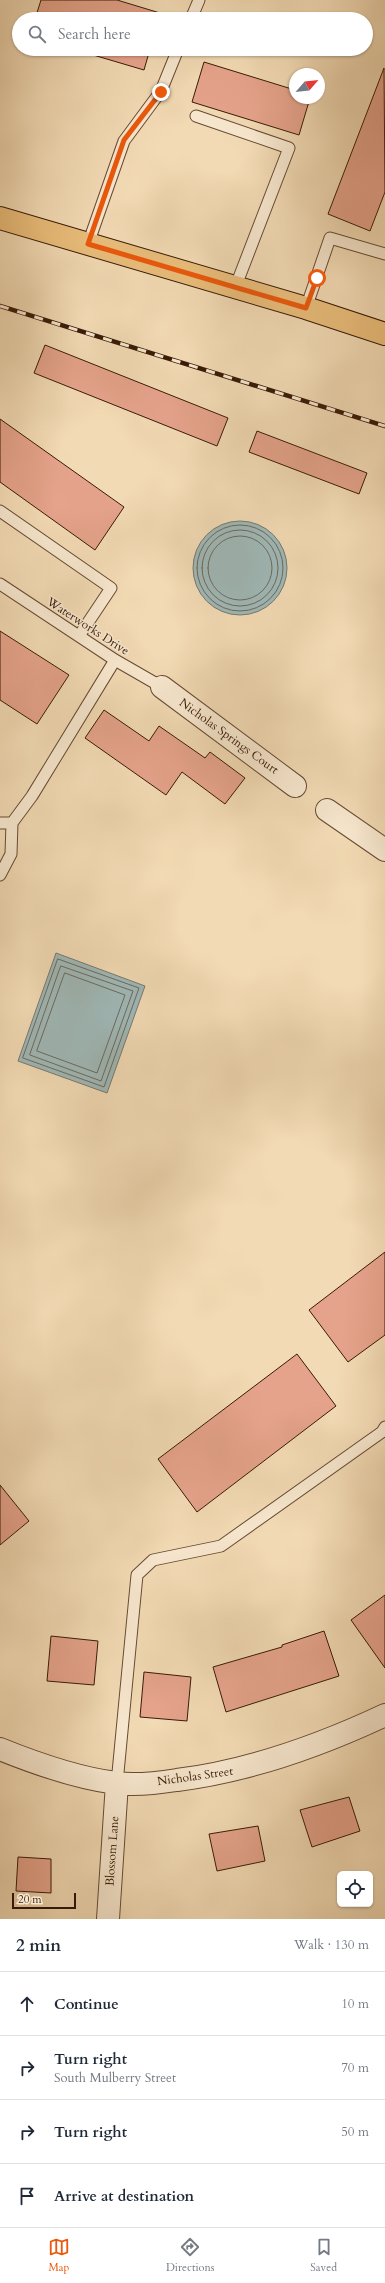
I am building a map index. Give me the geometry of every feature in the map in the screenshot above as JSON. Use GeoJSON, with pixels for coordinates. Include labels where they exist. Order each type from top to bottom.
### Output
{"type":"FeatureCollection","features":[{"type":"Feature","properties":{"kind":"main road"},"geometry":{"type":"LineString","coordinates":[[0,218],[384,331]]}},
{"type":"Feature","properties":{"kind":"street","name":"Nicholas Springs Court"},"geometry":{"type":"LineString","coordinates":[[162,687],[295,786]]}},
{"type":"Feature","properties":{"kind":"street"},"geometry":{"type":"LineString","coordinates":[[327,810],[385,850]]}},
{"type":"Feature","properties":{"kind":"street","name":"Nicholas Street"},"geometry":{"type":"LineString","coordinates":[[0,1749],[38,1765],[117,1783],[159,1782],[205,1777],[246,1768],[349,1732],[385,1715]]}},
{"type":"Feature","properties":{"kind":"street","name":"Blossom Lane"},"geometry":{"type":"LineString","coordinates":[[108,1919],[117,1783]]}},
{"type":"Feature","properties":{"kind":"lane"},"geometry":{"type":"LineString","coordinates":[[194,12],[199,0]]}},
{"type":"Feature","properties":{"kind":"lane"},"geometry":{"type":"LineString","coordinates":[[88,244],[124,140],[161,92],[175,56]]}},
{"type":"Feature","properties":{"kind":"lane"},"geometry":{"type":"LineString","coordinates":[[196,116],[289,148],[235,288]]}},
{"type":"Feature","properties":{"kind":"lane"},"geometry":{"type":"LineString","coordinates":[[306,308],[330,238],[385,254]]}},
{"type":"Feature","properties":{"kind":"lane"},"geometry":{"type":"LineString","coordinates":[[0,511],[111,588],[78,636]]}},
{"type":"Feature","properties":{"kind":"lane","name":"Waterworks Drive"},"geometry":{"type":"LineString","coordinates":[[0,584],[115,660],[162,687]]}},
{"type":"Feature","properties":{"kind":"lane"},"geometry":{"type":"LineString","coordinates":[[0,875],[11,854],[12,823],[32,796],[115,660]]}},
{"type":"Feature","properties":{"kind":"lane"},"geometry":{"type":"LineString","coordinates":[[0,823],[12,823]]}},
{"type":"Feature","properties":{"kind":"lane"},"geometry":{"type":"LineString","coordinates":[[117,1783],[137,1575],[154,1560],[221,1546],[382,1432],[385,1427]]}},
{"type":"Feature","properties":{"kind":"water"},"geometry":{"type":"Polygon","coordinates":[[[240,521],[258,525],[273,535],[283,550],[287,568],[283,586],[273,601],[258,611],[240,615],[222,611],[207,601],[197,586],[193,568],[197,550],[207,535],[222,525],[240,521]]]}},
{"type":"Feature","properties":{"kind":"water"},"geometry":{"type":"Polygon","coordinates":[[[56,953],[145,986],[107,1093],[18,1061],[56,953]]]}},
{"type":"Feature","properties":{"kind":"building"},"geometry":{"type":"Polygon","coordinates":[[[41,0],[117,0],[157,12],[37,12],[41,0]]]}},
{"type":"Feature","properties":{"kind":"building"},"geometry":{"type":"Polygon","coordinates":[[[97,56],[148,56],[144,70],[97,56]]]}},
{"type":"Feature","properties":{"kind":"building"},"geometry":{"type":"Polygon","coordinates":[[[204,62],[289,88],[289,104],[308,104],[299,135],[192,102],[204,62]]]}},
{"type":"Feature","properties":{"kind":"building"},"geometry":{"type":"Polygon","coordinates":[[[384,68],[385,192],[370,231],[328,214],[384,68]]]}},
{"type":"Feature","properties":{"kind":"building"},"geometry":{"type":"Polygon","coordinates":[[[45,345],[228,418],[217,446],[34,373],[45,345]]]}},
{"type":"Feature","properties":{"kind":"building"},"geometry":{"type":"Polygon","coordinates":[[[0,419],[124,507],[95,550],[0,482],[0,419]]]}},
{"type":"Feature","properties":{"kind":"building"},"geometry":{"type":"Polygon","coordinates":[[[257,431],[367,473],[359,494],[249,452],[257,431]]]}},
{"type":"Feature","properties":{"kind":"building"},"geometry":{"type":"Polygon","coordinates":[[[0,631],[69,675],[37,724],[0,700],[0,631]]]}},
{"type":"Feature","properties":{"kind":"building"},"geometry":{"type":"Polygon","coordinates":[[[104,710],[149,741],[159,726],[205,758],[210,752],[245,778],[225,804],[182,772],[166,795],[85,738],[104,710]]]}},
{"type":"Feature","properties":{"kind":"building"},"geometry":{"type":"Polygon","coordinates":[[[385,1252],[385,1335],[348,1362],[309,1310],[385,1252]]]}},
{"type":"Feature","properties":{"kind":"building"},"geometry":{"type":"Polygon","coordinates":[[[297,1354],[336,1406],[197,1512],[158,1459],[297,1354]]]}},
{"type":"Feature","properties":{"kind":"building"},"geometry":{"type":"Polygon","coordinates":[[[0,1485],[29,1521],[0,1545],[0,1485]]]}},
{"type":"Feature","properties":{"kind":"building"},"geometry":{"type":"Polygon","coordinates":[[[385,1595],[385,1668],[351,1620],[385,1595]]]}},
{"type":"Feature","properties":{"kind":"building"},"geometry":{"type":"Polygon","coordinates":[[[324,1631],[339,1676],[226,1712],[213,1667],[282,1647],[282,1645],[324,1631]]]}},
{"type":"Feature","properties":{"kind":"building"},"geometry":{"type":"Polygon","coordinates":[[[51,1636],[98,1641],[94,1685],[47,1681],[51,1636]]]}},
{"type":"Feature","properties":{"kind":"building"},"geometry":{"type":"Polygon","coordinates":[[[144,1672],[191,1677],[187,1721],[140,1717],[144,1672]]]}},
{"type":"Feature","properties":{"kind":"building"},"geometry":{"type":"Polygon","coordinates":[[[349,1797],[360,1831],[312,1847],[300,1810],[349,1797]]]}},
{"type":"Feature","properties":{"kind":"building"},"geometry":{"type":"Polygon","coordinates":[[[258,1826],[265,1861],[217,1871],[209,1834],[258,1826]]]}},
{"type":"Feature","properties":{"kind":"building"},"geometry":{"type":"Polygon","coordinates":[[[18,1857],[51,1859],[51,1893],[16,1891],[18,1857]]]}},
{"type":"Feature","properties":{"kind":"railway"},"geometry":{"type":"LineString","coordinates":[[0,306],[385,426]]}},
{"type":"Feature","properties":{"kind":"route"},"geometry":{"type":"LineString","coordinates":[[161,92],[124,140],[88,244],[306,308],[317,278]]}}]}
